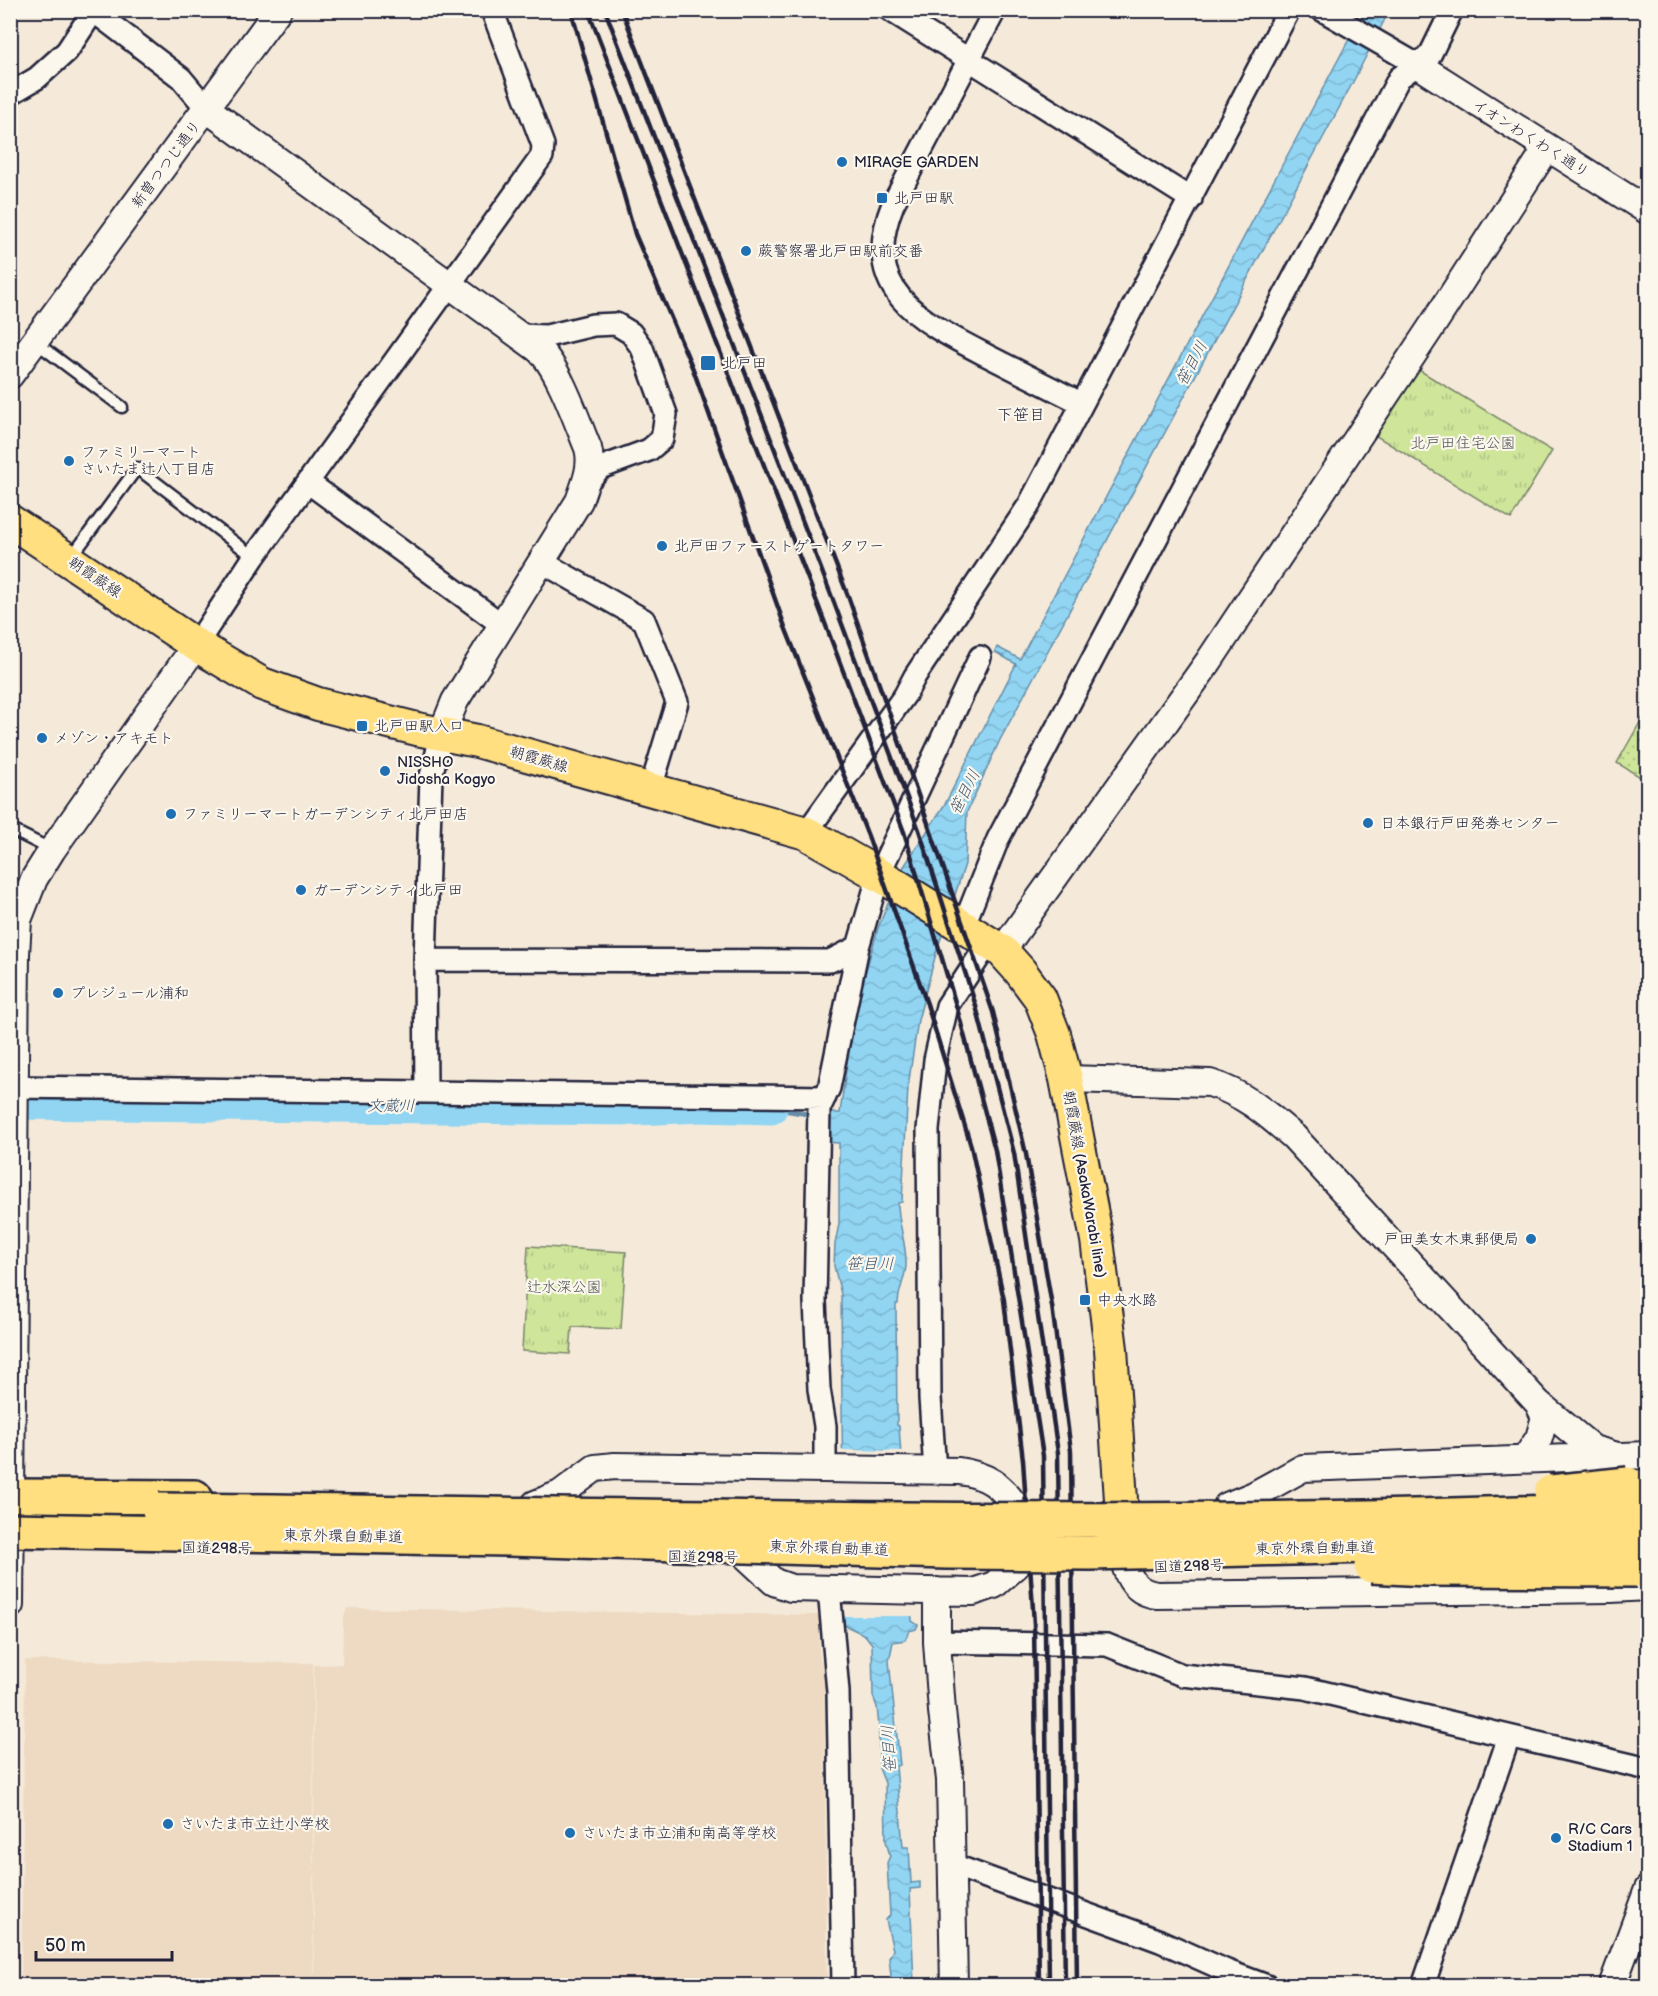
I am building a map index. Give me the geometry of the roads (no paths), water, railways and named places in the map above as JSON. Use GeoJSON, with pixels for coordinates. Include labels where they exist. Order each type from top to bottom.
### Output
{"type":"FeatureCollection","features":[{"type":"Feature","properties":{"kind":"highway"},"geometry":{"type":"LineString","coordinates":[[11,1500],[287,1497],[535,1504],[1121,1509],[1635,1486]]}},
{"type":"Feature","properties":{"kind":"highway","name":"東京外環自動車道"},"geometry":{"type":"LineString","coordinates":[[11,1500],[504,1513],[994,1521],[1275,1520],[1635,1486]]}},
{"type":"Feature","properties":{"kind":"highway","name":"東京外環自動車道"},"geometry":{"type":"LineString","coordinates":[[11,1540],[508,1539],[947,1552],[1091,1553],[1647,1539]]}},
{"type":"Feature","properties":{"kind":"highway","name":"国道298号"},"geometry":{"type":"LineString","coordinates":[[11,1540],[748,1558],[834,1579],[925,1581],[1016,1566],[1643,1574]]}},
{"type":"Feature","properties":{"kind":"highway"},"geometry":{"type":"LineString","coordinates":[[1091,1553],[1425,1569],[1643,1574]]}},
{"type":"Feature","properties":{"kind":"main road","name":"朝霞蕨線"},"geometry":{"type":"LineString","coordinates":[[10,521],[196,645],[262,684],[284,693],[329,707],[442,733],[806,833],[883,877]]}},
{"type":"Feature","properties":{"kind":"main road","name":"朝霞蕨線 (AsakaWarabi line)"},"geometry":{"type":"LineString","coordinates":[[883,877],[976,935],[1020,971],[1040,998],[1054,1034],[1066,1079],[1097,1240],[1110,1338],[1126,1568]]}},
{"type":"Feature","properties":{"kind":"street","name":"新曽つつじ通り"},"geometry":{"type":"LineString","coordinates":[[10,375],[278,10]]}},
{"type":"Feature","properties":{"kind":"street"},"geometry":{"type":"LineString","coordinates":[[10,1605],[14,1095],[18,920],[34,879],[52,850],[196,645],[254,557],[540,161],[544,153],[543,144],[492,10]]}},
{"type":"Feature","properties":{"kind":"street"},"geometry":{"type":"LineString","coordinates":[[890,10],[1191,199]]}},
{"type":"Feature","properties":{"kind":"street"},"geometry":{"type":"LineString","coordinates":[[995,10],[887,219],[882,253],[885,268],[893,288],[908,307],[927,323],[1081,403]]}},
{"type":"Feature","properties":{"kind":"street"},"geometry":{"type":"LineString","coordinates":[[806,833],[905,695],[915,676],[1029,505],[1289,10]]}},
{"type":"Feature","properties":{"kind":"street"},"geometry":{"type":"LineString","coordinates":[[1325,12],[1409,60],[1430,56],[1452,10]]}},
{"type":"Feature","properties":{"kind":"street"},"geometry":{"type":"LineString","coordinates":[[10,94],[37,78],[67,51],[93,11],[181,78],[207,109],[545,355],[558,379],[590,457],[584,486],[579,501],[455,701],[442,733],[431,777],[425,960],[426,1092]]}},
{"type":"Feature","properties":{"kind":"street"},"geometry":{"type":"LineString","coordinates":[[927,1471],[930,1398],[928,1130],[935,1060],[947,1006],[976,935],[998,839],[1409,60]]}},
{"type":"Feature","properties":{"kind":"street","name":"イオンわくわく通り"},"geometry":{"type":"LineString","coordinates":[[1409,60],[1647,211]]}},
{"type":"Feature","properties":{"kind":"street"},"geometry":{"type":"LineString","coordinates":[[976,935],[1209,661],[1434,324],[1547,148]]}},
{"type":"Feature","properties":{"kind":"street"},"geometry":{"type":"LineString","coordinates":[[518,335],[547,336],[593,325],[616,324],[631,333],[642,348],[666,414],[662,438],[656,445],[630,458],[600,468],[584,486]]}},
{"type":"Feature","properties":{"kind":"street"},"geometry":{"type":"LineString","coordinates":[[558,379],[556,353],[560,339],[569,332]]}},
{"type":"Feature","properties":{"kind":"street"},"geometry":{"type":"LineString","coordinates":[[309,483],[501,624]]}},
{"type":"Feature","properties":{"kind":"street"},"geometry":{"type":"LineString","coordinates":[[542,562],[644,620],[677,702],[650,791]]}},
{"type":"Feature","properties":{"kind":"street"},"geometry":{"type":"LineString","coordinates":[[829,1469],[819,1389],[815,1301],[819,1109],[829,1088],[858,947],[883,877],[980,657]]}},
{"type":"Feature","properties":{"kind":"street"},"geometry":{"type":"LineString","coordinates":[[425,960],[830,961],[858,947]]}},
{"type":"Feature","properties":{"kind":"street"},"geometry":{"type":"LineString","coordinates":[[1066,1079],[1210,1083],[1231,1089],[1257,1105],[1294,1137],[1538,1403],[1635,1486]]}},
{"type":"Feature","properties":{"kind":"street"},"geometry":{"type":"LineString","coordinates":[[14,1095],[426,1092],[825,1097]]}},
{"type":"Feature","properties":{"kind":"street"},"geometry":{"type":"LineString","coordinates":[[1525,1459],[1539,1438],[1545,1417],[1538,1403]]}},
{"type":"Feature","properties":{"kind":"street"},"geometry":{"type":"LineString","coordinates":[[1635,1486],[1647,1455]]}},
{"type":"Feature","properties":{"kind":"street"},"geometry":{"type":"LineString","coordinates":[[1227,1506],[1254,1495],[1303,1468],[1525,1459],[1635,1486]]}},
{"type":"Feature","properties":{"kind":"street"},"geometry":{"type":"LineString","coordinates":[[535,1504],[560,1494],[595,1468],[615,1466],[976,1473],[1008,1493],[1017,1509]]}},
{"type":"Feature","properties":{"kind":"street"},"geometry":{"type":"LineString","coordinates":[[834,1579],[843,1986]]}},
{"type":"Feature","properties":{"kind":"street"},"geometry":{"type":"LineString","coordinates":[[925,1581],[937,1642],[950,1780],[954,1986]]}},
{"type":"Feature","properties":{"kind":"street"},"geometry":{"type":"LineString","coordinates":[[937,1642],[1107,1645],[1182,1676],[1305,1688],[1647,1769]]}},
{"type":"Feature","properties":{"kind":"street"},"geometry":{"type":"LineString","coordinates":[[1423,1986],[1509,1737]]}},
{"type":"Feature","properties":{"kind":"street"},"geometry":{"type":"LineString","coordinates":[[953,1865],[1160,1941],[1225,1978],[1267,1986]]}},
{"type":"Feature","properties":{"kind":"street"},"geometry":{"type":"LineString","coordinates":[[1612,1986],[1647,1889]]}},
{"type":"Feature","properties":{"kind":"lane"},"geometry":{"type":"LineString","coordinates":[[34,341],[122,407]]}},
{"type":"Feature","properties":{"kind":"lane"},"geometry":{"type":"LineString","coordinates":[[69,560],[138,468],[254,557]]}},
{"type":"Feature","properties":{"kind":"lane"},"geometry":{"type":"LineString","coordinates":[[10,829],[52,850]]}},
{"type":"Feature","properties":{"kind":"water","name":"笹目川"},"geometry":{"type":"Polygon","coordinates":[[[1364,11],[1389,11],[1000,740],[967,812],[965,864],[937,950],[918,1020],[908,1087],[902,1202],[898,1203],[906,1266],[898,1304],[896,1304],[897,1425],[899,1426],[912,1621],[918,1625],[916,1629],[909,1631],[905,1640],[893,1642],[889,1661],[900,1765],[896,1766],[903,1847],[909,1847],[911,1883],[920,1882],[920,1888],[910,1889],[914,1985],[892,1985],[889,1958],[893,1950],[886,1920],[890,1915],[887,1863],[890,1856],[886,1841],[885,1783],[879,1768],[879,1727],[877,1707],[873,1696],[872,1644],[865,1635],[844,1625],[841,1294],[834,1266],[839,1224],[839,1143],[824,1142],[826,1113],[840,1113],[850,1042],[863,981],[878,928],[901,871],[945,804],[1016,664],[995,652],[997,647],[1020,659],[1364,11]]]}},
{"type":"Feature","properties":{"kind":"waterway","name":"文蔵川"},"geometry":{"type":"LineString","coordinates":[[10,1103],[636,1109],[702,1106],[771,1108]]}},
{"type":"Feature","properties":{"kind":"waterway"},"geometry":{"type":"LineString","coordinates":[[771,1108],[814,1115]]}},
{"type":"Feature","properties":{"kind":"railway"},"geometry":{"type":"LineString","coordinates":[[571,10],[635,234],[693,369],[785,627],[868,836],[927,1004],[971,1146],[1004,1300],[1023,1460],[1034,1624],[1039,1986]]}},
{"type":"Feature","properties":{"kind":"railway"},"geometry":{"type":"LineString","coordinates":[[588,10],[904,832],[958,1012],[995,1150],[1043,1456],[1049,1986]]}},
{"type":"Feature","properties":{"kind":"railway"},"geometry":{"type":"LineString","coordinates":[[605,10],[833,600],[919,830],[976,1006],[1014,1153],[1058,1453],[1065,1986]]}},
{"type":"Feature","properties":{"kind":"railway"},"geometry":{"type":"LineString","coordinates":[[622,10],[848,596],[993,1012],[1026,1154],[1052,1306],[1071,1451],[1077,1986]]}},
{"type":"Feature","properties":{"kind":"place","name":"MIRAGE GARDEN"},"geometry":{"type":"Point","coordinates":[842,162]}},
{"type":"Feature","properties":{"kind":"place","name":"北戸田駅"},"geometry":{"type":"Point","coordinates":[882,198]}},
{"type":"Feature","properties":{"kind":"place","name":"蕨警察署北戸田駅前交番"},"geometry":{"type":"Point","coordinates":[746,251]}},
{"type":"Feature","properties":{"kind":"place","name":"北戸田"},"geometry":{"type":"Point","coordinates":[708,363]}},
{"type":"Feature","properties":{"kind":"place","name":"ファミリーマート さいたま辻八丁目店"},"geometry":{"type":"Point","coordinates":[69,461]}},
{"type":"Feature","properties":{"kind":"place","name":"北戸田ファーストゲートタワー"},"geometry":{"type":"Point","coordinates":[662,546]}},
{"type":"Feature","properties":{"kind":"place","name":"北戸田駅入口"},"geometry":{"type":"Point","coordinates":[362,726]}},
{"type":"Feature","properties":{"kind":"place","name":"メゾン・アキモト"},"geometry":{"type":"Point","coordinates":[42,738]}},
{"type":"Feature","properties":{"kind":"place","name":"NISSHO Jidosha Kogyo"},"geometry":{"type":"Point","coordinates":[385,771]}},
{"type":"Feature","properties":{"kind":"place","name":"ファミリーマートガーデンシティ北戸田店"},"geometry":{"type":"Point","coordinates":[171,814]}},
{"type":"Feature","properties":{"kind":"place","name":"日本銀行戸田発券センター"},"geometry":{"type":"Point","coordinates":[1368,823]}},
{"type":"Feature","properties":{"kind":"place","name":"ガーデンシティ北戸田"},"geometry":{"type":"Point","coordinates":[301,890]}},
{"type":"Feature","properties":{"kind":"place","name":"プレジュール浦和"},"geometry":{"type":"Point","coordinates":[58,993]}},
{"type":"Feature","properties":{"kind":"place","name":"戸田美女木東郵便局"},"geometry":{"type":"Point","coordinates":[1531,1239]}},
{"type":"Feature","properties":{"kind":"place","name":"中央水路"},"geometry":{"type":"Point","coordinates":[1085,1300]}},
{"type":"Feature","properties":{"kind":"place","name":"さいたま市立辻小学校"},"geometry":{"type":"Point","coordinates":[168,1824]}},
{"type":"Feature","properties":{"kind":"place","name":"さいたま市立浦和南高等学校"},"geometry":{"type":"Point","coordinates":[570,1833]}},
{"type":"Feature","properties":{"kind":"place","name":"R/C Cars Stadium 1"},"geometry":{"type":"Point","coordinates":[1556,1838]}},
{"type":"Feature","properties":{"kind":"district","name":"下笹目"},"geometry":{"type":"Point","coordinates":[1021,414]}},
{"type":"Feature","properties":{"kind":"park label","name":"北戸田住宅公園"},"geometry":{"type":"Point","coordinates":[1463,443]}},
{"type":"Feature","properties":{"kind":"park label","name":"辻水深公園"},"geometry":{"type":"Point","coordinates":[564,1287]}}]}
